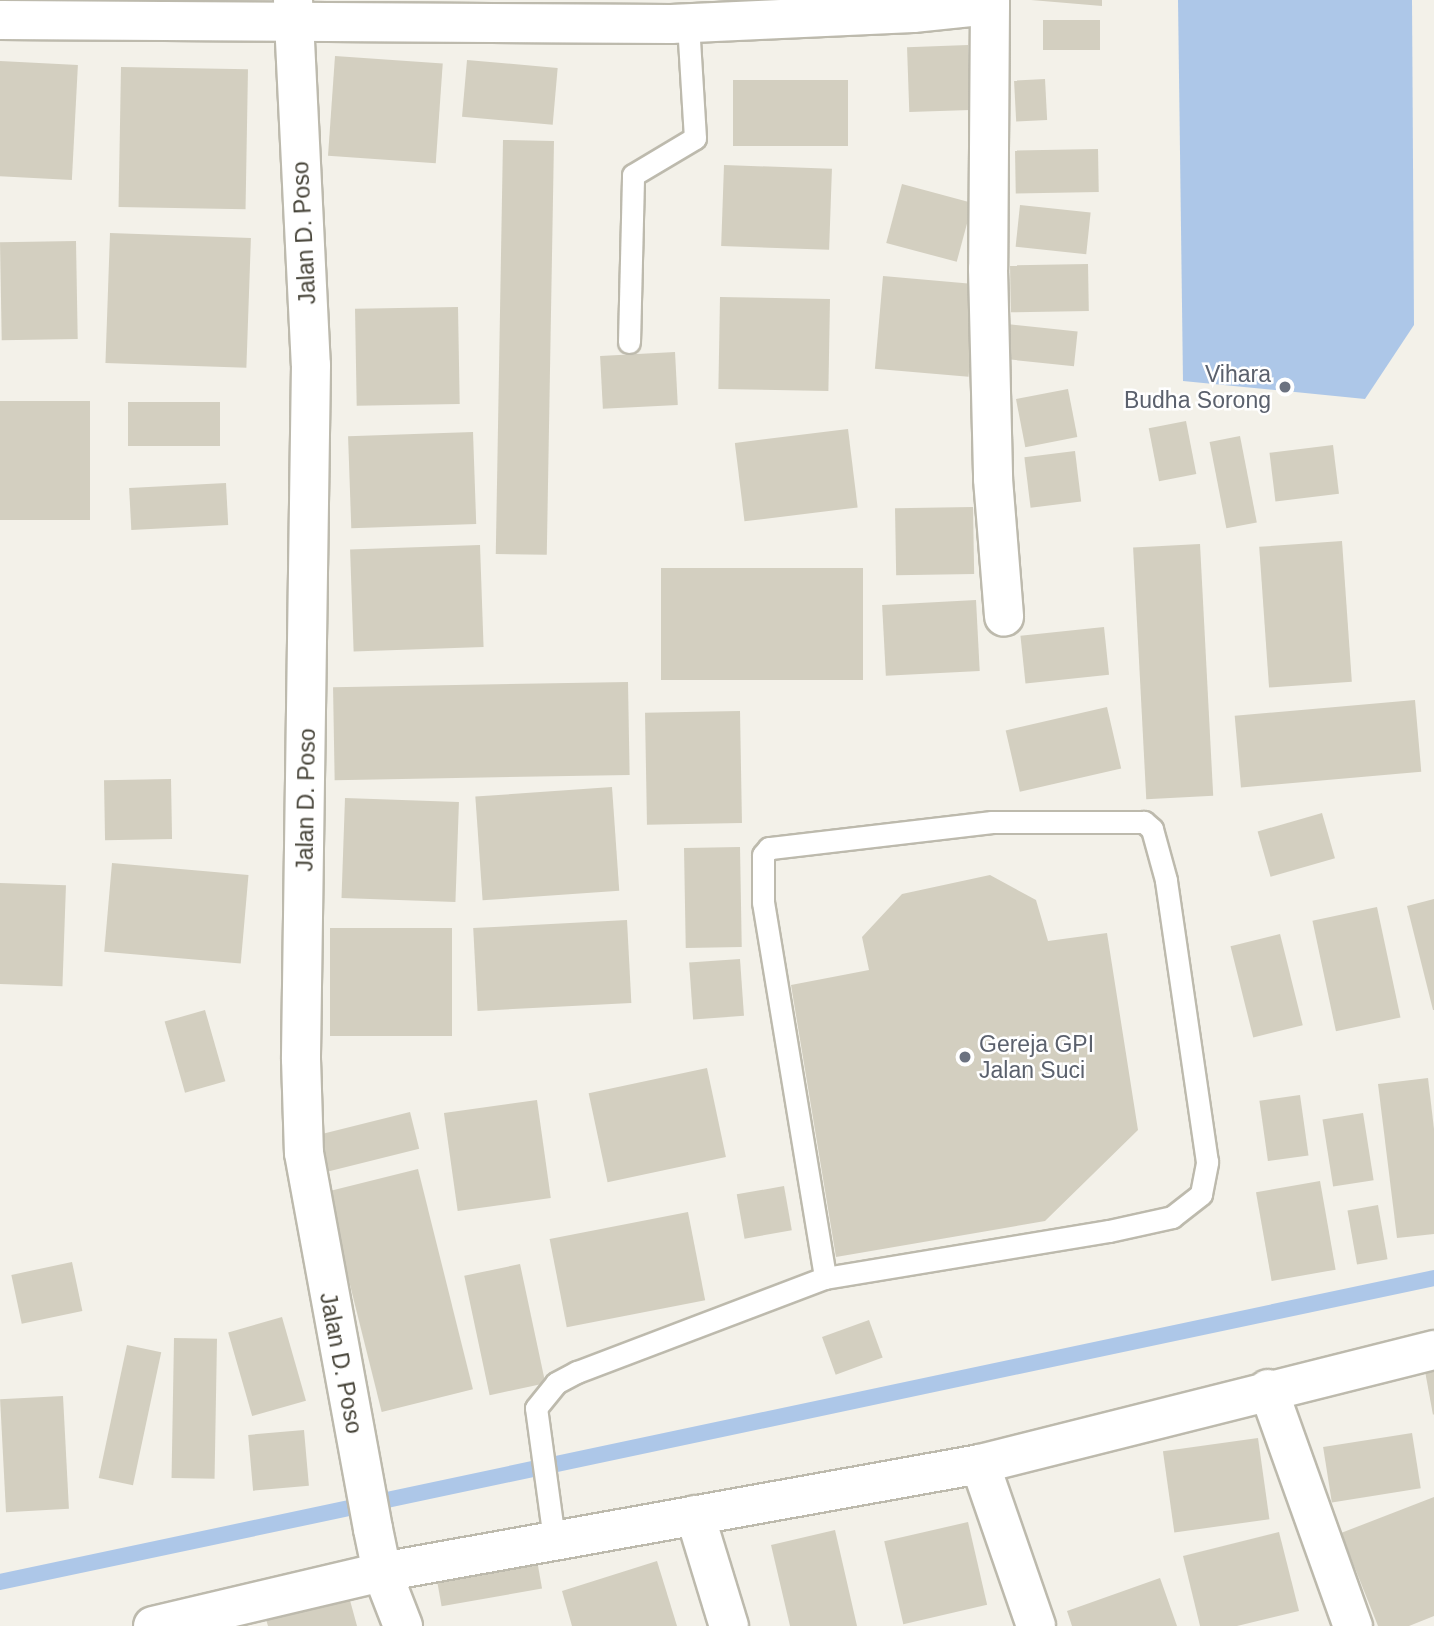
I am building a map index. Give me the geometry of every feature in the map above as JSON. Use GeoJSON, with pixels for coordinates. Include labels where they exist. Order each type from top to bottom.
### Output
{"type":"FeatureCollection","features":[{"type":"Feature","properties":{"kind":"street"},"geometry":{"type":"LineString","coordinates":[[0,20],[293,10],[689,11],[990,3],[988,269],[993,479],[1003,617]]}},
{"type":"Feature","properties":{"kind":"street","name":"Jalan D. Poso"},"geometry":{"type":"LineString","coordinates":[[293,10],[311,365],[301,1059],[304,1153],[382,1572],[404,1626]]}},
{"type":"Feature","properties":{"kind":"street"},"geometry":{"type":"LineString","coordinates":[[153,1626],[382,1572],[980,1464],[1268,1389],[1434,1350]]}},
{"type":"Feature","properties":{"kind":"street"},"geometry":{"type":"LineString","coordinates":[[1268,1389],[1353,1626]]}},
{"type":"Feature","properties":{"kind":"street"},"geometry":{"type":"LineString","coordinates":[[980,1464],[1036,1626]]}},
{"type":"Feature","properties":{"kind":"street"},"geometry":{"type":"LineString","coordinates":[[695,1515],[729,1626]]}},
{"type":"Feature","properties":{"kind":"lane"},"geometry":{"type":"LineString","coordinates":[[629,342],[633,175],[695,138],[689,11]]}},
{"type":"Feature","properties":{"kind":"lane"},"geometry":{"type":"LineString","coordinates":[[554,1539],[536,1408],[556,1383],[825,1278],[1109,1231],[1172,1217],[1201,1194],[1207,1162],[1166,880],[1152,829],[1144,822],[992,822],[769,848],[763,855],[764,912],[825,1278]]}},
{"type":"Feature","properties":{"kind":"water"},"geometry":{"type":"Polygon","coordinates":[[[1178,0],[1412,0],[1414,325],[1365,399],[1183,381],[1178,0]]]}},
{"type":"Feature","properties":{"kind":"building"},"geometry":{"type":"Polygon","coordinates":[[[1031,0],[1102,0],[1102,6],[1031,0]]]}},
{"type":"Feature","properties":{"kind":"building"},"geometry":{"type":"Polygon","coordinates":[[[1043,20],[1100,20],[1100,50],[1043,50],[1043,20]]]}},
{"type":"Feature","properties":{"kind":"building"},"geometry":{"type":"Polygon","coordinates":[[[968,45],[970,110],[909,112],[907,47],[968,45]]]}},
{"type":"Feature","properties":{"kind":"building"},"geometry":{"type":"Polygon","coordinates":[[[335,56],[443,64],[436,163],[328,156],[335,56]]]}},
{"type":"Feature","properties":{"kind":"building"},"geometry":{"type":"Polygon","coordinates":[[[467,60],[558,68],[553,125],[462,117],[467,60]]]}},
{"type":"Feature","properties":{"kind":"building"},"geometry":{"type":"Polygon","coordinates":[[[0,61],[78,65],[72,180],[0,176],[0,61]]]}},
{"type":"Feature","properties":{"kind":"building"},"geometry":{"type":"Polygon","coordinates":[[[121,67],[248,69],[246,209],[119,207],[121,67]]]}},
{"type":"Feature","properties":{"kind":"building"},"geometry":{"type":"Polygon","coordinates":[[[1045,79],[1047,120],[1016,122],[1014,81],[1045,79]]]}},
{"type":"Feature","properties":{"kind":"building"},"geometry":{"type":"Polygon","coordinates":[[[733,80],[848,80],[848,146],[733,146],[733,80]]]}},
{"type":"Feature","properties":{"kind":"building"},"geometry":{"type":"Polygon","coordinates":[[[503,140],[554,141],[547,555],[496,554],[503,140]]]}},
{"type":"Feature","properties":{"kind":"building"},"geometry":{"type":"Polygon","coordinates":[[[1098,149],[1099,192],[1016,193],[1015,150],[1098,149]]]}},
{"type":"Feature","properties":{"kind":"building"},"geometry":{"type":"Polygon","coordinates":[[[724,165],[832,169],[829,250],[721,246],[724,165]]]}},
{"type":"Feature","properties":{"kind":"building"},"geometry":{"type":"Polygon","coordinates":[[[902,184],[973,203],[957,262],[886,243],[902,184]]]}},
{"type":"Feature","properties":{"kind":"building"},"geometry":{"type":"Polygon","coordinates":[[[1020,205],[1091,212],[1086,254],[1016,247],[1020,205]]]}},
{"type":"Feature","properties":{"kind":"building"},"geometry":{"type":"Polygon","coordinates":[[[110,233],[251,238],[246,368],[105,363],[110,233]]]}},
{"type":"Feature","properties":{"kind":"building"},"geometry":{"type":"Polygon","coordinates":[[[76,241],[78,339],[2,340],[0,242],[76,241]]]}},
{"type":"Feature","properties":{"kind":"building"},"geometry":{"type":"Polygon","coordinates":[[[1088,264],[1089,311],[1011,312],[1010,265],[1088,264]]]}},
{"type":"Feature","properties":{"kind":"building"},"geometry":{"type":"Polygon","coordinates":[[[883,276],[977,284],[969,377],[875,369],[883,276]]]}},
{"type":"Feature","properties":{"kind":"building"},"geometry":{"type":"Polygon","coordinates":[[[720,297],[830,299],[828,391],[718,389],[720,297]]]}},
{"type":"Feature","properties":{"kind":"building"},"geometry":{"type":"Polygon","coordinates":[[[458,307],[460,404],[357,406],[355,309],[458,307]]]}},
{"type":"Feature","properties":{"kind":"building"},"geometry":{"type":"Polygon","coordinates":[[[1007,324],[1078,331],[1074,366],[1003,359],[1007,324]]]}},
{"type":"Feature","properties":{"kind":"building"},"geometry":{"type":"Polygon","coordinates":[[[675,352],[678,405],[603,409],[600,356],[675,352]]]}},
{"type":"Feature","properties":{"kind":"building"},"geometry":{"type":"Polygon","coordinates":[[[1068,389],[1077,437],[1025,447],[1016,399],[1068,389]]]}},
{"type":"Feature","properties":{"kind":"building"},"geometry":{"type":"Polygon","coordinates":[[[0,401],[90,401],[90,520],[0,520],[0,401]]]}},
{"type":"Feature","properties":{"kind":"building"},"geometry":{"type":"Polygon","coordinates":[[[128,402],[220,402],[220,446],[128,446],[128,402]]]}},
{"type":"Feature","properties":{"kind":"building"},"geometry":{"type":"Polygon","coordinates":[[[1186,421],[1196,474],[1159,481],[1149,428],[1186,421]]]}},
{"type":"Feature","properties":{"kind":"building"},"geometry":{"type":"Polygon","coordinates":[[[848,429],[858,507],[744,521],[735,443],[848,429]]]}},
{"type":"Feature","properties":{"kind":"building"},"geometry":{"type":"Polygon","coordinates":[[[473,432],[476,524],[351,528],[348,436],[473,432]]]}},
{"type":"Feature","properties":{"kind":"building"},"geometry":{"type":"Polygon","coordinates":[[[1240,436],[1257,522],[1226,528],[1210,442],[1240,436]]]}},
{"type":"Feature","properties":{"kind":"building"},"geometry":{"type":"Polygon","coordinates":[[[1333,445],[1339,494],[1275,501],[1269,453],[1333,445]]]}},
{"type":"Feature","properties":{"kind":"building"},"geometry":{"type":"Polygon","coordinates":[[[1075,451],[1081,502],[1031,508],[1024,457],[1075,451]]]}},
{"type":"Feature","properties":{"kind":"building"},"geometry":{"type":"Polygon","coordinates":[[[226,483],[228,525],[131,530],[129,488],[226,483]]]}},
{"type":"Feature","properties":{"kind":"building"},"geometry":{"type":"Polygon","coordinates":[[[973,507],[974,574],[896,575],[895,508],[973,507]]]}},
{"type":"Feature","properties":{"kind":"building"},"geometry":{"type":"Polygon","coordinates":[[[1342,541],[1352,682],[1269,687],[1259,547],[1342,541]]]}},
{"type":"Feature","properties":{"kind":"building"},"geometry":{"type":"Polygon","coordinates":[[[1200,544],[1213,796],[1146,799],[1133,548],[1200,544]]]}},
{"type":"Feature","properties":{"kind":"building"},"geometry":{"type":"Polygon","coordinates":[[[480,545],[484,647],[354,651],[350,550],[480,545]]]}},
{"type":"Feature","properties":{"kind":"building"},"geometry":{"type":"Polygon","coordinates":[[[661,568],[863,568],[863,680],[661,680],[661,568]]]}},
{"type":"Feature","properties":{"kind":"building"},"geometry":{"type":"Polygon","coordinates":[[[976,600],[980,671],[886,676],[882,605],[976,600]]]}},
{"type":"Feature","properties":{"kind":"building"},"geometry":{"type":"Polygon","coordinates":[[[1104,627],[1109,675],[1025,684],[1020,636],[1104,627]]]}},
{"type":"Feature","properties":{"kind":"building"},"geometry":{"type":"Polygon","coordinates":[[[628,682],[630,775],[335,780],[333,687],[628,682]]]}},
{"type":"Feature","properties":{"kind":"building"},"geometry":{"type":"Polygon","coordinates":[[[1415,700],[1421,772],[1241,788],[1235,716],[1415,700]]]}},
{"type":"Feature","properties":{"kind":"building"},"geometry":{"type":"Polygon","coordinates":[[[1107,707],[1121,768],[1020,792],[1006,730],[1107,707]]]}},
{"type":"Feature","properties":{"kind":"building"},"geometry":{"type":"Polygon","coordinates":[[[740,711],[742,823],[647,825],[645,713],[740,711]]]}},
{"type":"Feature","properties":{"kind":"building"},"geometry":{"type":"Polygon","coordinates":[[[171,779],[172,839],[105,840],[104,780],[171,779]]]}},
{"type":"Feature","properties":{"kind":"building"},"geometry":{"type":"Polygon","coordinates":[[[612,787],[619,891],[483,900],[475,797],[612,787]]]}},
{"type":"Feature","properties":{"kind":"building"},"geometry":{"type":"Polygon","coordinates":[[[345,798],[459,802],[455,902],[342,898],[345,798]]]}},
{"type":"Feature","properties":{"kind":"building"},"geometry":{"type":"Polygon","coordinates":[[[1322,813],[1335,858],[1271,877],[1258,831],[1322,813]]]}},
{"type":"Feature","properties":{"kind":"building"},"geometry":{"type":"Polygon","coordinates":[[[740,847],[742,947],[686,948],[684,848],[740,847]]]}},
{"type":"Feature","properties":{"kind":"building"},"geometry":{"type":"Polygon","coordinates":[[[112,863],[248,875],[241,964],[104,952],[112,863]]]}},
{"type":"Feature","properties":{"kind":"building","name":"Gereja GPI Jalan Suci"},"geometry":{"type":"Polygon","coordinates":[[[990,875],[1036,900],[1048,941],[1107,933],[1138,1130],[1045,1221],[836,1257],[791,985],[869,970],[862,937],[902,894],[990,875]]]}},
{"type":"Feature","properties":{"kind":"building"},"geometry":{"type":"Polygon","coordinates":[[[0,883],[66,885],[62,986],[0,984],[0,883]]]}},
{"type":"Feature","properties":{"kind":"building"},"geometry":{"type":"Polygon","coordinates":[[[1434,899],[1434,1010],[1433,1010],[1407,906],[1434,899]]]}},
{"type":"Feature","properties":{"kind":"building"},"geometry":{"type":"Polygon","coordinates":[[[1377,907],[1400,1018],[1336,1031],[1312,921],[1377,907]]]}},
{"type":"Feature","properties":{"kind":"building"},"geometry":{"type":"Polygon","coordinates":[[[627,920],[631,1003],[478,1011],[473,928],[627,920]]]}},
{"type":"Feature","properties":{"kind":"building"},"geometry":{"type":"Polygon","coordinates":[[[330,928],[452,928],[452,1036],[330,1036],[330,928]]]}},
{"type":"Feature","properties":{"kind":"building"},"geometry":{"type":"Polygon","coordinates":[[[1280,934],[1303,1025],[1253,1038],[1231,946],[1280,934]]]}},
{"type":"Feature","properties":{"kind":"building"},"geometry":{"type":"Polygon","coordinates":[[[740,959],[744,1016],[693,1019],[689,963],[740,959]]]}},
{"type":"Feature","properties":{"kind":"building"},"geometry":{"type":"Polygon","coordinates":[[[205,1010],[225,1081],[185,1093],[165,1022],[205,1010]]]}},
{"type":"Feature","properties":{"kind":"building"},"geometry":{"type":"Polygon","coordinates":[[[707,1068],[726,1157],[608,1182],[589,1093],[707,1068]]]}},
{"type":"Feature","properties":{"kind":"building"},"geometry":{"type":"Polygon","coordinates":[[[1428,1078],[1434,1129],[1434,1234],[1397,1238],[1378,1084],[1428,1078]]]}},
{"type":"Feature","properties":{"kind":"building"},"geometry":{"type":"Polygon","coordinates":[[[1300,1095],[1308,1155],[1268,1161],[1259,1101],[1300,1095]]]}},
{"type":"Feature","properties":{"kind":"building"},"geometry":{"type":"Polygon","coordinates":[[[537,1100],[551,1198],[458,1211],[444,1113],[537,1100]]]}},
{"type":"Feature","properties":{"kind":"building"},"geometry":{"type":"Polygon","coordinates":[[[410,1112],[419,1149],[324,1173],[315,1136],[410,1112]]]}},
{"type":"Feature","properties":{"kind":"building"},"geometry":{"type":"Polygon","coordinates":[[[1363,1113],[1374,1180],[1333,1187],[1323,1119],[1363,1113]]]}},
{"type":"Feature","properties":{"kind":"building"},"geometry":{"type":"Polygon","coordinates":[[[418,1169],[473,1389],[382,1412],[327,1192],[418,1169]]]}},
{"type":"Feature","properties":{"kind":"building"},"geometry":{"type":"Polygon","coordinates":[[[1320,1181],[1336,1270],[1272,1281],[1256,1192],[1320,1181]]]}},
{"type":"Feature","properties":{"kind":"building"},"geometry":{"type":"Polygon","coordinates":[[[784,1186],[792,1230],[745,1239],[737,1194],[784,1186]]]}},
{"type":"Feature","properties":{"kind":"building"},"geometry":{"type":"Polygon","coordinates":[[[1378,1205],[1388,1259],[1357,1265],[1347,1210],[1378,1205]]]}},
{"type":"Feature","properties":{"kind":"building"},"geometry":{"type":"Polygon","coordinates":[[[688,1212],[705,1300],[567,1327],[550,1239],[688,1212]]]}},
{"type":"Feature","properties":{"kind":"building"},"geometry":{"type":"Polygon","coordinates":[[[72,1262],[82,1311],[22,1324],[11,1275],[72,1262]]]}},
{"type":"Feature","properties":{"kind":"building"},"geometry":{"type":"Polygon","coordinates":[[[520,1264],[545,1383],[490,1395],[464,1276],[520,1264]]]}},
{"type":"Feature","properties":{"kind":"building"},"geometry":{"type":"Polygon","coordinates":[[[282,1317],[306,1401],[252,1416],[228,1332],[282,1317]]]}},
{"type":"Feature","properties":{"kind":"building"},"geometry":{"type":"Polygon","coordinates":[[[869,1320],[883,1358],[836,1375],[822,1337],[869,1320]]]}},
{"type":"Feature","properties":{"kind":"building"},"geometry":{"type":"Polygon","coordinates":[[[174,1338],[217,1339],[215,1479],[172,1478],[174,1338]]]}},
{"type":"Feature","properties":{"kind":"building"},"geometry":{"type":"Polygon","coordinates":[[[127,1345],[161,1352],[133,1485],[99,1478],[127,1345]]]}},
{"type":"Feature","properties":{"kind":"building"},"geometry":{"type":"Polygon","coordinates":[[[1434,1369],[1434,1414],[1433,1415],[1425,1371],[1434,1369]]]}},
{"type":"Feature","properties":{"kind":"building"},"geometry":{"type":"Polygon","coordinates":[[[63,1396],[69,1509],[6,1512],[0,1399],[63,1396]]]}},
{"type":"Feature","properties":{"kind":"building"},"geometry":{"type":"Polygon","coordinates":[[[304,1430],[309,1486],[253,1491],[248,1435],[304,1430]]]}},
{"type":"Feature","properties":{"kind":"building"},"geometry":{"type":"Polygon","coordinates":[[[1412,1433],[1421,1488],[1332,1502],[1323,1447],[1412,1433]]]}},
{"type":"Feature","properties":{"kind":"building"},"geometry":{"type":"Polygon","coordinates":[[[1258,1438],[1269,1519],[1174,1533],[1163,1451],[1258,1438]]]}},
{"type":"Feature","properties":{"kind":"building"},"geometry":{"type":"Polygon","coordinates":[[[1434,1497],[1434,1616],[1409,1626],[1378,1626],[1341,1533],[1434,1497]]]}},
{"type":"Feature","properties":{"kind":"building"},"geometry":{"type":"Polygon","coordinates":[[[968,1522],[987,1605],[903,1624],[884,1541],[968,1522]]]}},
{"type":"Feature","properties":{"kind":"building"},"geometry":{"type":"Polygon","coordinates":[[[835,1530],[857,1626],[790,1626],[771,1545],[835,1530]]]}},
{"type":"Feature","properties":{"kind":"building"},"geometry":{"type":"Polygon","coordinates":[[[1279,1532],[1299,1611],[1237,1626],[1200,1626],[1183,1556],[1279,1532]]]}},
{"type":"Feature","properties":{"kind":"building"},"geometry":{"type":"Polygon","coordinates":[[[537,1560],[542,1589],[442,1606],[437,1578],[537,1560]]]}},
{"type":"Feature","properties":{"kind":"building"},"geometry":{"type":"Polygon","coordinates":[[[657,1561],[677,1626],[572,1626],[562,1591],[657,1561]]]}},
{"type":"Feature","properties":{"kind":"building"},"geometry":{"type":"Polygon","coordinates":[[[1160,1578],[1177,1626],[1072,1626],[1067,1611],[1160,1578]]]}},
{"type":"Feature","properties":{"kind":"building"},"geometry":{"type":"Polygon","coordinates":[[[348,1593],[357,1626],[268,1626],[265,1616],[348,1593]]]}},
{"type":"Feature","properties":{"kind":"waterway"},"geometry":{"type":"LineString","coordinates":[[0,1582],[1434,1278]]}},
{"type":"Feature","properties":{"kind":"place","name":"Vihara Budha Sorong"},"geometry":{"type":"Point","coordinates":[1285,387]}},
{"type":"Feature","properties":{"kind":"place","name":"Gereja GPI Jalan Suci"},"geometry":{"type":"Point","coordinates":[965,1057]}}]}
